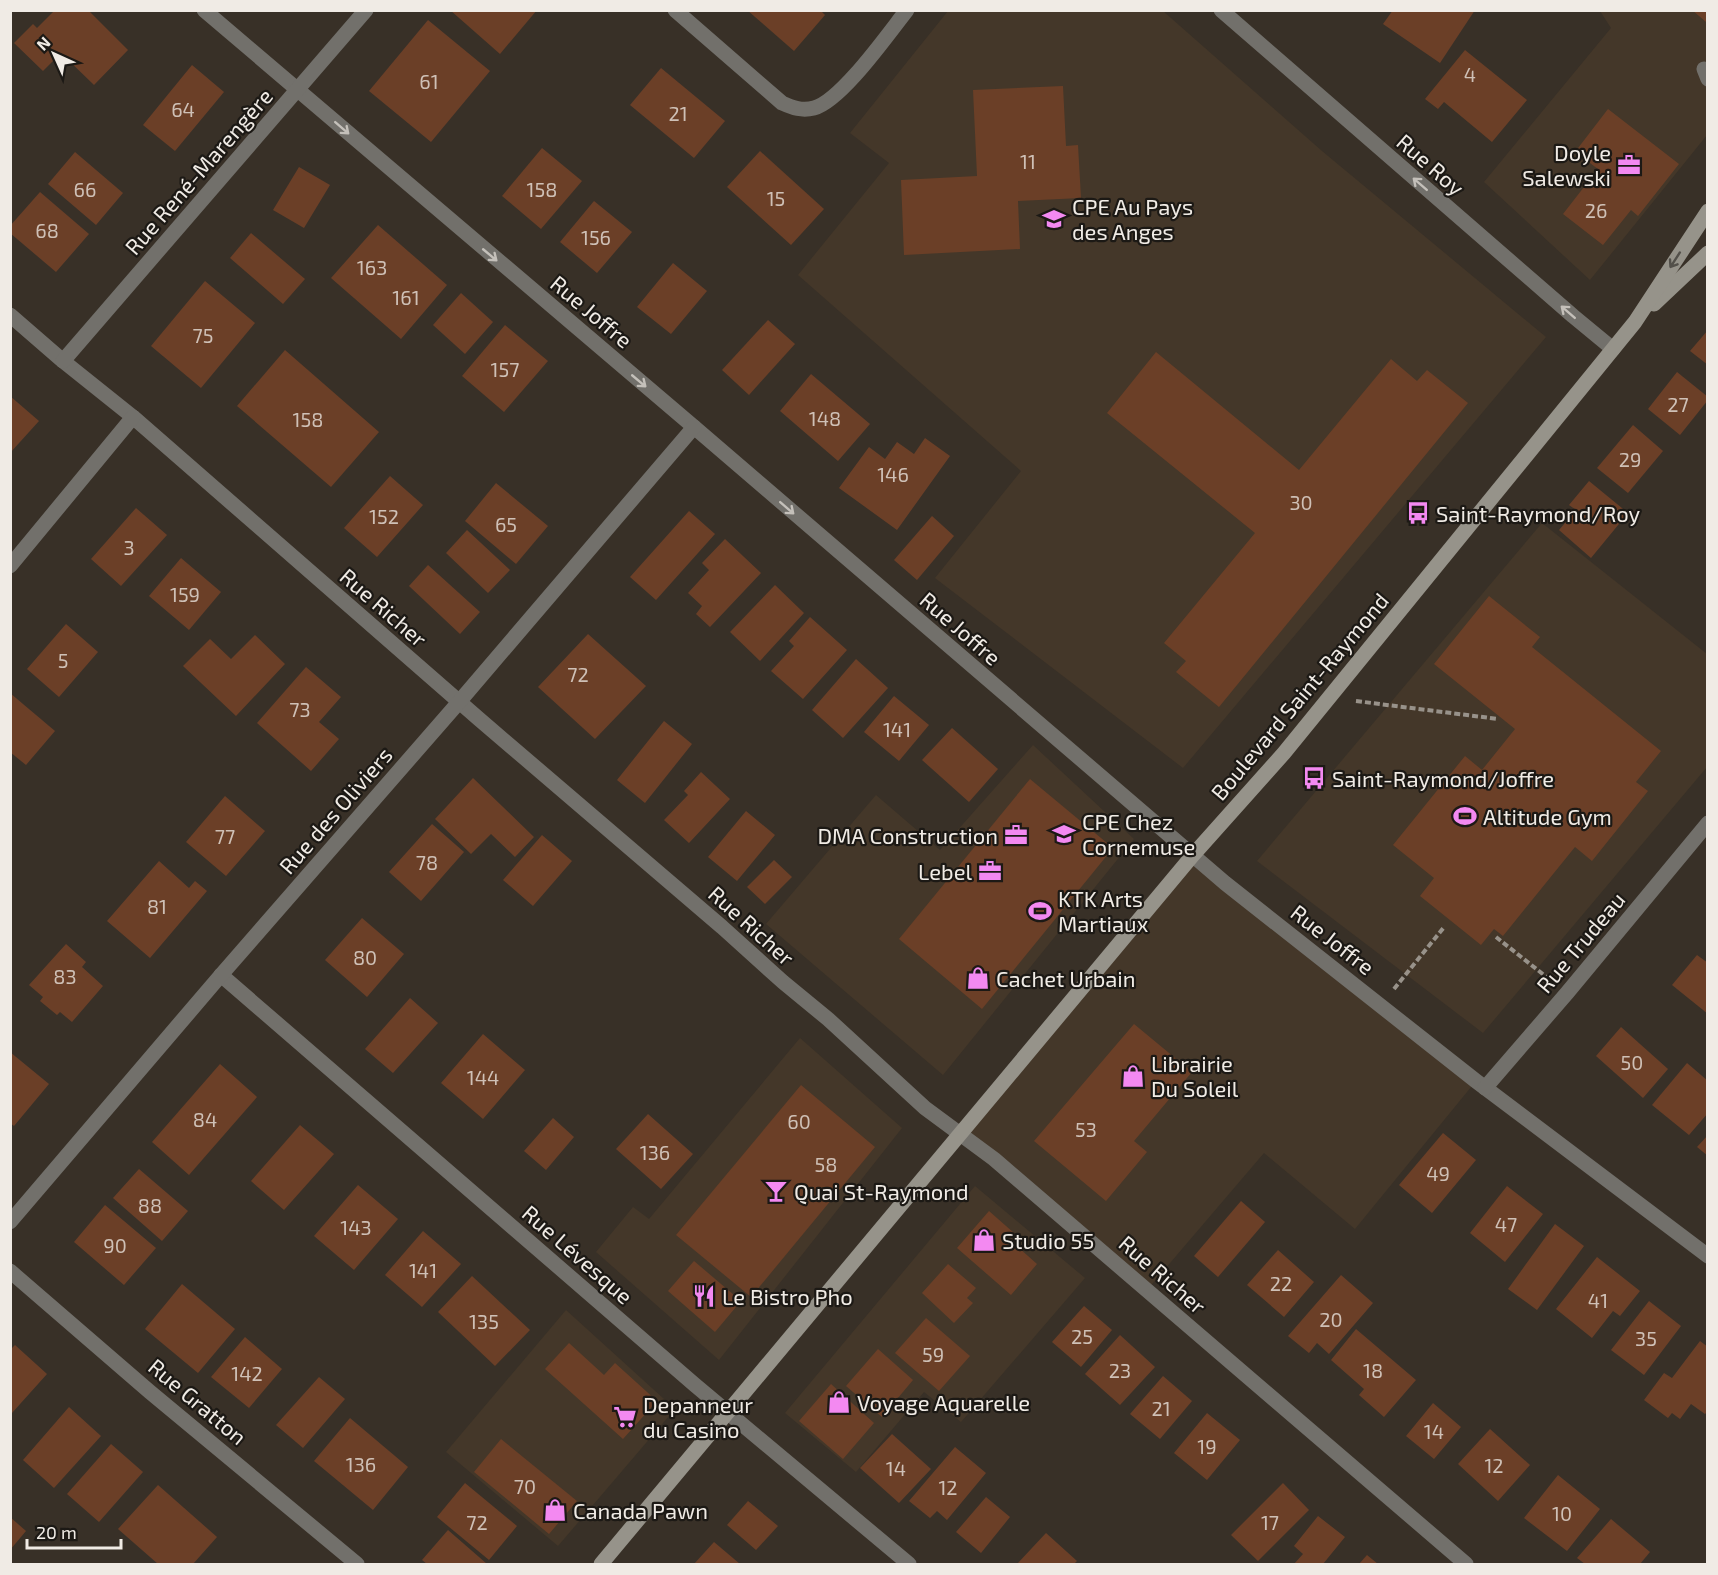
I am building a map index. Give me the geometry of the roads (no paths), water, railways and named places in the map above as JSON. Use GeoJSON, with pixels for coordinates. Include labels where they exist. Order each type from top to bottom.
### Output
{"type":"FeatureCollection","features":[{"type":"Feature","properties":{"kind":"main road","name":"Boulevard Saint-Raymond"},"geometry":{"type":"LineString","coordinates":[[601,1564],[1193,855],[1284,753],[1635,322],[1707,211]]}},
{"type":"Feature","properties":{"kind":"main road","name":"Boulevard Saint-Raymond"},"geometry":{"type":"LineString","coordinates":[[1635,322],[1707,253]]}},
{"type":"Feature","properties":{"kind":"street","name":"Rue Joffre"},"geometry":{"type":"LineString","coordinates":[[204,10],[1225,883],[1485,1088],[1707,1257]]}},
{"type":"Feature","properties":{"kind":"street","name":"Rue René-Marengère"},"geometry":{"type":"LineString","coordinates":[[63,361],[366,10]]}},
{"type":"Feature","properties":{"kind":"street"},"geometry":{"type":"LineString","coordinates":[[675,10],[782,103],[796,109],[814,108],[829,101],[842,90],[907,10]]}},
{"type":"Feature","properties":{"kind":"street","name":"Rue Roy"},"geometry":{"type":"LineString","coordinates":[[1221,10],[1613,349]]}},
{"type":"Feature","properties":{"kind":"street","name":"Rue Richer"},"geometry":{"type":"LineString","coordinates":[[10,315],[133,417],[459,702],[722,927],[925,1108],[994,1159],[1466,1564]]}},
{"type":"Feature","properties":{"kind":"street"},"geometry":{"type":"LineString","coordinates":[[10,566],[133,417]]}},
{"type":"Feature","properties":{"kind":"street","name":"Rue des Oliviers"},"geometry":{"type":"LineString","coordinates":[[10,1222],[694,428]]}},
{"type":"Feature","properties":{"kind":"street","name":"Rue Trudeau"},"geometry":{"type":"LineString","coordinates":[[1485,1088],[1567,993],[1707,823]]}},
{"type":"Feature","properties":{"kind":"street","name":"Rue Lévesque"},"geometry":{"type":"LineString","coordinates":[[221,975],[728,1413],[909,1564]]}},
{"type":"Feature","properties":{"kind":"street","name":"Rue Gratton"},"geometry":{"type":"LineString","coordinates":[[10,1270],[150,1392],[357,1564]]}},
{"type":"Feature","properties":{"kind":"place","name":"Doyle Salewski"},"geometry":{"type":"Point","coordinates":[1629,165]}},
{"type":"Feature","properties":{"kind":"place","name":"CPE Au Pays des Anges"},"geometry":{"type":"Point","coordinates":[1054,219]}},
{"type":"Feature","properties":{"kind":"place","name":"Saint-Raymond/Roy"},"geometry":{"type":"Point","coordinates":[1418,513]}},
{"type":"Feature","properties":{"kind":"place","name":"Saint-Raymond/Joffre"},"geometry":{"type":"Point","coordinates":[1314,778]}},
{"type":"Feature","properties":{"kind":"place","name":"Altitude Gym"},"geometry":{"type":"Point","coordinates":[1465,816]}},
{"type":"Feature","properties":{"kind":"place","name":"CPE Chez Cornemuse"},"geometry":{"type":"Point","coordinates":[1064,834]}},
{"type":"Feature","properties":{"kind":"place","name":"DMA Construction"},"geometry":{"type":"Point","coordinates":[1016,835]}},
{"type":"Feature","properties":{"kind":"place","name":"Lebel"},"geometry":{"type":"Point","coordinates":[990,871]}},
{"type":"Feature","properties":{"kind":"place","name":"KTK Arts Martiaux"},"geometry":{"type":"Point","coordinates":[1040,911]}},
{"type":"Feature","properties":{"kind":"place","name":"Cachet Urbain"},"geometry":{"type":"Point","coordinates":[978,978]}},
{"type":"Feature","properties":{"kind":"place","name":"Librairie Du Soleil"},"geometry":{"type":"Point","coordinates":[1133,1076]}},
{"type":"Feature","properties":{"kind":"place","name":"Quai St-Raymond"},"geometry":{"type":"Point","coordinates":[776,1191]}},
{"type":"Feature","properties":{"kind":"place","name":"Studio 55"},"geometry":{"type":"Point","coordinates":[984,1240]}},
{"type":"Feature","properties":{"kind":"place","name":"Le Bistro Pho"},"geometry":{"type":"Point","coordinates":[704,1296]}},
{"type":"Feature","properties":{"kind":"place","name":"Voyage Aquarelle"},"geometry":{"type":"Point","coordinates":[839,1402]}},
{"type":"Feature","properties":{"kind":"place","name":"Depanneur du Casino"},"geometry":{"type":"Point","coordinates":[625,1417]}},
{"type":"Feature","properties":{"kind":"place","name":"Canada Pawn"},"geometry":{"type":"Point","coordinates":[555,1510]}}]}
